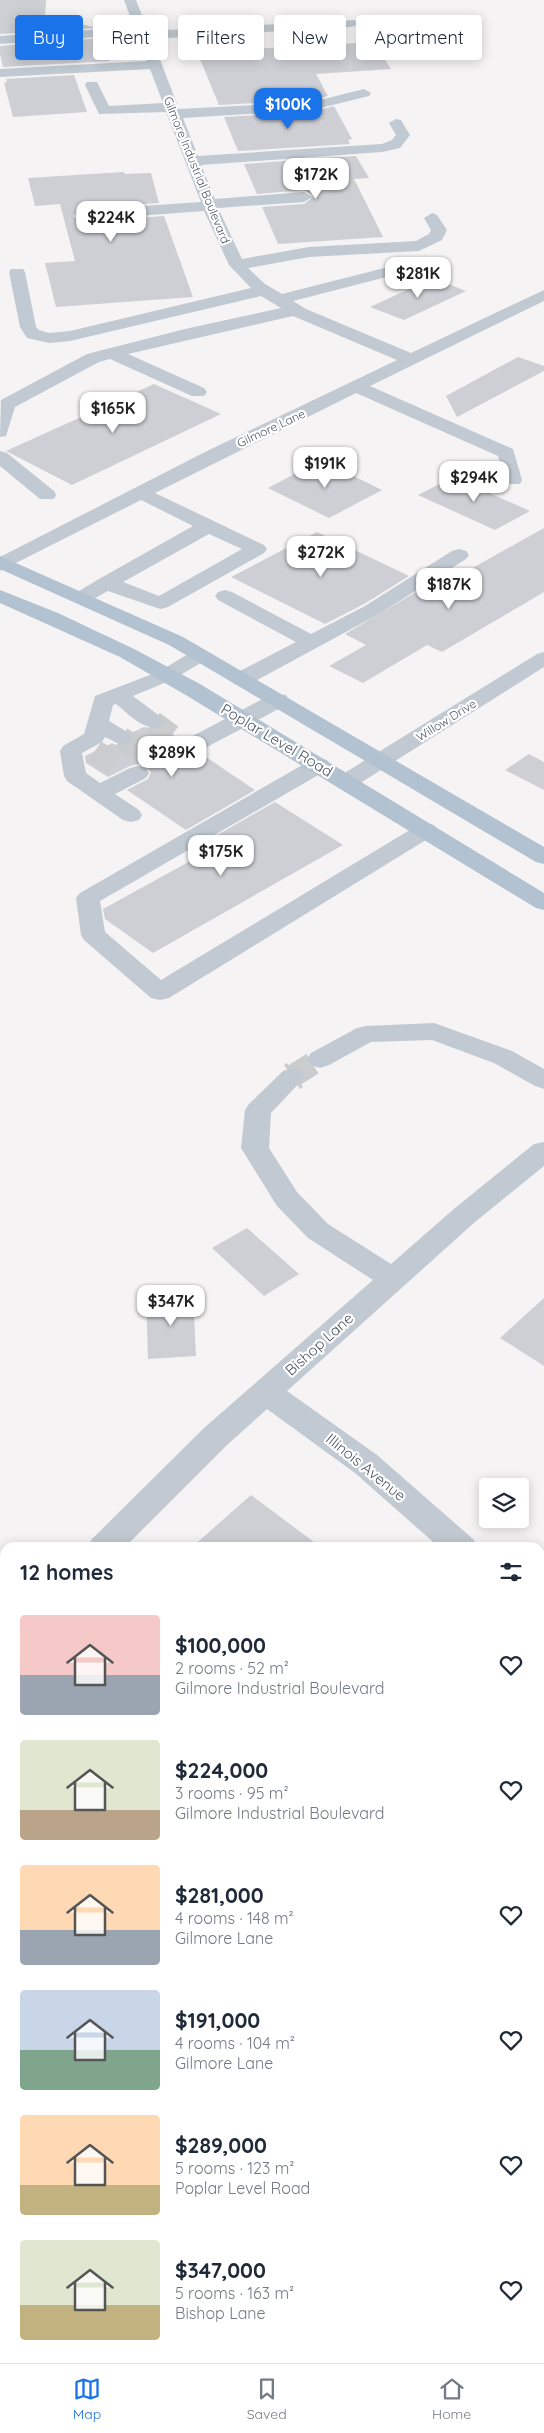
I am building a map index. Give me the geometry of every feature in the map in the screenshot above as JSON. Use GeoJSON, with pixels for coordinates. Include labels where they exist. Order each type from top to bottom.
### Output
{"type":"FeatureCollection","features":[{"type":"Feature","properties":{"kind":"main road"},"geometry":{"type":"LineString","coordinates":[[1,564],[176,641],[383,760],[544,856]]}},
{"type":"Feature","properties":{"kind":"main road","name":"Poplar Level Road"},"geometry":{"type":"LineString","coordinates":[[0,596],[51,616],[167,675],[243,719],[544,903]]}},
{"type":"Feature","properties":{"kind":"street","name":"Gilmore Industrial Boulevard"},"geometry":{"type":"LineString","coordinates":[[130,0],[138,15]]}},
{"type":"Feature","properties":{"kind":"street"},"geometry":{"type":"LineString","coordinates":[[168,25],[350,23]]}},
{"type":"Feature","properties":{"kind":"street"},"geometry":{"type":"LineString","coordinates":[[0,40],[93,30]]}},
{"type":"Feature","properties":{"kind":"street","name":"Gilmore Industrial Boulevard"},"geometry":{"type":"LineString","coordinates":[[154,60],[210,205],[237,265],[264,290],[296,310],[357,339],[410,359]]}},
{"type":"Feature","properties":{"kind":"street"},"geometry":{"type":"LineString","coordinates":[[0,73],[156,65]]}},
{"type":"Feature","properties":{"kind":"street"},"geometry":{"type":"LineString","coordinates":[[92,85],[104,112],[312,106],[364,93]]}},
{"type":"Feature","properties":{"kind":"street"},"geometry":{"type":"LineString","coordinates":[[193,161],[394,146],[403,135],[396,123]]}},
{"type":"Feature","properties":{"kind":"street"},"geometry":{"type":"LineString","coordinates":[[83,215],[304,197]]}},
{"type":"Feature","properties":{"kind":"street"},"geometry":{"type":"LineString","coordinates":[[237,265],[309,252],[419,246],[436,237],[439,230],[432,218]]}},
{"type":"Feature","properties":{"kind":"street"},"geometry":{"type":"LineString","coordinates":[[279,300],[396,270]]}},
{"type":"Feature","properties":{"kind":"street"},"geometry":{"type":"LineString","coordinates":[[17,272],[28,327],[33,334],[49,338],[70,336],[264,290]]}},
{"type":"Feature","properties":{"kind":"street","name":"Gilmore Lane"},"geometry":{"type":"LineString","coordinates":[[1,564],[410,359],[544,295]]}},
{"type":"Feature","properties":{"kind":"street"},"geometry":{"type":"LineString","coordinates":[[0,432],[7,404],[93,358],[185,334],[296,310]]}},
{"type":"Feature","properties":{"kind":"street"},"geometry":{"type":"LineString","coordinates":[[112,353],[198,392]]}},
{"type":"Feature","properties":{"kind":"street"},"geometry":{"type":"LineString","coordinates":[[356,386],[506,453],[513,480]]}},
{"type":"Feature","properties":{"kind":"street"},"geometry":{"type":"LineString","coordinates":[[0,457],[47,495]]}},
{"type":"Feature","properties":{"kind":"street"},"geometry":{"type":"LineString","coordinates":[[106,583],[161,603],[257,549],[141,493]]}},
{"type":"Feature","properties":{"kind":"street"},"geometry":{"type":"LineString","coordinates":[[81,598],[208,526]]}},
{"type":"Feature","properties":{"kind":"street"},"geometry":{"type":"LineString","coordinates":[[242,679],[372,610],[459,555]]}},
{"type":"Feature","properties":{"kind":"street"},"geometry":{"type":"LineString","coordinates":[[225,596],[313,643]]}},
{"type":"Feature","properties":{"kind":"street"},"geometry":{"type":"LineString","coordinates":[[131,815],[75,776],[71,751],[89,747],[94,737],[103,701],[167,675],[200,654]]}},
{"type":"Feature","properties":{"kind":"street","name":"Willow Drive"},"geometry":{"type":"LineString","coordinates":[[346,782],[544,658]]}},
{"type":"Feature","properties":{"kind":"street"},"geometry":{"type":"LineString","coordinates":[[118,695],[153,722]]}},
{"type":"Feature","properties":{"kind":"street"},"geometry":{"type":"LineString","coordinates":[[167,758],[180,743],[243,719],[278,700]]}},
{"type":"Feature","properties":{"kind":"street"},"geometry":{"type":"LineString","coordinates":[[97,723],[121,738]]}},
{"type":"Feature","properties":{"kind":"street"},"geometry":{"type":"LineString","coordinates":[[319,765],[88,898],[93,935],[160,992],[426,830]]}},
{"type":"Feature","properties":{"kind":"street"},"geometry":{"type":"LineString","coordinates":[[100,793],[129,772]]}},
{"type":"Feature","properties":{"kind":"street"},"geometry":{"type":"LineString","coordinates":[[320,1060],[366,1034],[434,1031],[503,1057],[544,1080]]}},
{"type":"Feature","properties":{"kind":"street"},"geometry":{"type":"LineString","coordinates":[[292,1077],[258,1110],[255,1148],[287,1200],[318,1231],[393,1279]]}},
{"type":"Feature","properties":{"kind":"street","name":"Bishop Lane"},"geometry":{"type":"LineString","coordinates":[[109,1542],[164,1486],[266,1392],[465,1215],[544,1151]]}},
{"type":"Feature","properties":{"kind":"street","name":"Illinois Avenue"},"geometry":{"type":"LineString","coordinates":[[266,1392],[366,1464],[455,1542]]}},
{"type":"Feature","properties":{"kind":"building"},"geometry":{"type":"Polygon","coordinates":[[[0,0],[46,0],[45,15],[15,15],[15,33],[0,34],[0,0]]]}},
{"type":"Feature","properties":{"kind":"building"},"geometry":{"type":"Polygon","coordinates":[[[83,25],[93,27],[83,29],[83,25]]]}},
{"type":"Feature","properties":{"kind":"building"},"geometry":{"type":"Polygon","coordinates":[[[83,39],[93,39],[93,60],[110,61],[3,67],[0,46],[15,45],[15,60],[83,60],[83,39]]]}},
{"type":"Feature","properties":{"kind":"building"},"geometry":{"type":"Polygon","coordinates":[[[356,43],[356,60],[385,60],[391,69],[316,74],[328,96],[312,100],[219,105],[200,60],[264,60],[264,48],[274,48],[274,60],[346,60],[346,44],[356,43]]]}},
{"type":"Feature","properties":{"kind":"building"},"geometry":{"type":"Polygon","coordinates":[[[74,75],[87,112],[13,117],[4,83],[7,82],[6,79],[74,75]]]}},
{"type":"Feature","properties":{"kind":"building"},"geometry":{"type":"Polygon","coordinates":[[[334,106],[352,139],[348,140],[350,144],[238,151],[224,117],[312,112],[334,106]]]}},
{"type":"Feature","properties":{"kind":"building"},"geometry":{"type":"Polygon","coordinates":[[[356,156],[369,178],[354,179],[383,237],[278,244],[262,207],[304,204],[314,196],[304,190],[257,194],[244,164],[356,156]]]}},
{"type":"Feature","properties":{"kind":"building"},"geometry":{"type":"Polygon","coordinates":[[[124,172],[125,174],[151,173],[159,203],[83,208],[73,216],[83,222],[164,216],[193,297],[56,307],[45,263],[75,261],[60,204],[35,206],[28,178],[124,172]]]}},
{"type":"Feature","properties":{"kind":"building"},"geometry":{"type":"Polygon","coordinates":[[[433,278],[466,291],[404,320],[370,307],[433,278]]]}},
{"type":"Feature","properties":{"kind":"building"},"geometry":{"type":"Polygon","coordinates":[[[518,357],[544,366],[544,371],[457,417],[446,396],[518,357]]]}},
{"type":"Feature","properties":{"kind":"building"},"geometry":{"type":"Polygon","coordinates":[[[154,384],[221,414],[72,485],[6,451],[154,384]]]}},
{"type":"Feature","properties":{"kind":"building"},"geometry":{"type":"Polygon","coordinates":[[[321,460],[382,490],[329,518],[268,488],[321,460]]]}},
{"type":"Feature","properties":{"kind":"building"},"geometry":{"type":"Polygon","coordinates":[[[453,477],[530,511],[495,530],[418,495],[453,477]]]}},
{"type":"Feature","properties":{"kind":"building"},"geometry":{"type":"Polygon","coordinates":[[[544,528],[544,592],[442,652],[427,645],[363,683],[329,666],[366,645],[345,634],[428,585],[435,589],[544,528]]]}},
{"type":"Feature","properties":{"kind":"building"},"geometry":{"type":"Polygon","coordinates":[[[317,532],[409,576],[364,604],[325,624],[231,577],[317,532]]]}},
{"type":"Feature","properties":{"kind":"building"},"geometry":{"type":"Polygon","coordinates":[[[144,727],[162,728],[181,740],[157,753],[154,760],[159,766],[167,768],[175,766],[200,753],[255,790],[186,830],[127,790],[148,779],[151,772],[146,766],[138,764],[130,766],[108,777],[86,763],[85,756],[112,743],[120,747],[129,745],[134,739],[131,733],[144,727]]]}},
{"type":"Feature","properties":{"kind":"building"},"geometry":{"type":"Polygon","coordinates":[[[529,754],[544,762],[544,790],[505,770],[529,754]]]}},
{"type":"Feature","properties":{"kind":"building"},"geometry":{"type":"Polygon","coordinates":[[[275,802],[343,845],[153,953],[105,919],[103,909],[214,848],[205,842],[275,802]]]}},
{"type":"Feature","properties":{"kind":"building"},"geometry":{"type":"Polygon","coordinates":[[[247,1228],[299,1274],[264,1296],[212,1248],[247,1228]]]}},
{"type":"Feature","properties":{"kind":"building"},"geometry":{"type":"Polygon","coordinates":[[[193,1296],[196,1356],[148,1359],[146,1298],[193,1296]]]}},
{"type":"Feature","properties":{"kind":"building"},"geometry":{"type":"Polygon","coordinates":[[[544,1298],[544,1366],[500,1338],[544,1298]]]}},
{"type":"Feature","properties":{"kind":"building"},"geometry":{"type":"Polygon","coordinates":[[[251,1495],[314,1542],[198,1542],[251,1495]]]}},
{"type":"Feature","properties":{"kind":"tunnel"},"geometry":{"type":"LineString","coordinates":[[153,722],[173,737]]}},
{"type":"Feature","properties":{"kind":"tunnel"},"geometry":{"type":"LineString","coordinates":[[121,738],[159,763]]}},
{"type":"Feature","properties":{"kind":"tunnel"},"geometry":{"type":"LineString","coordinates":[[95,751],[117,766]]}},
{"type":"Feature","properties":{"kind":"tunnel"},"geometry":{"type":"LineString","coordinates":[[293,1076],[320,1059]]}}]}
